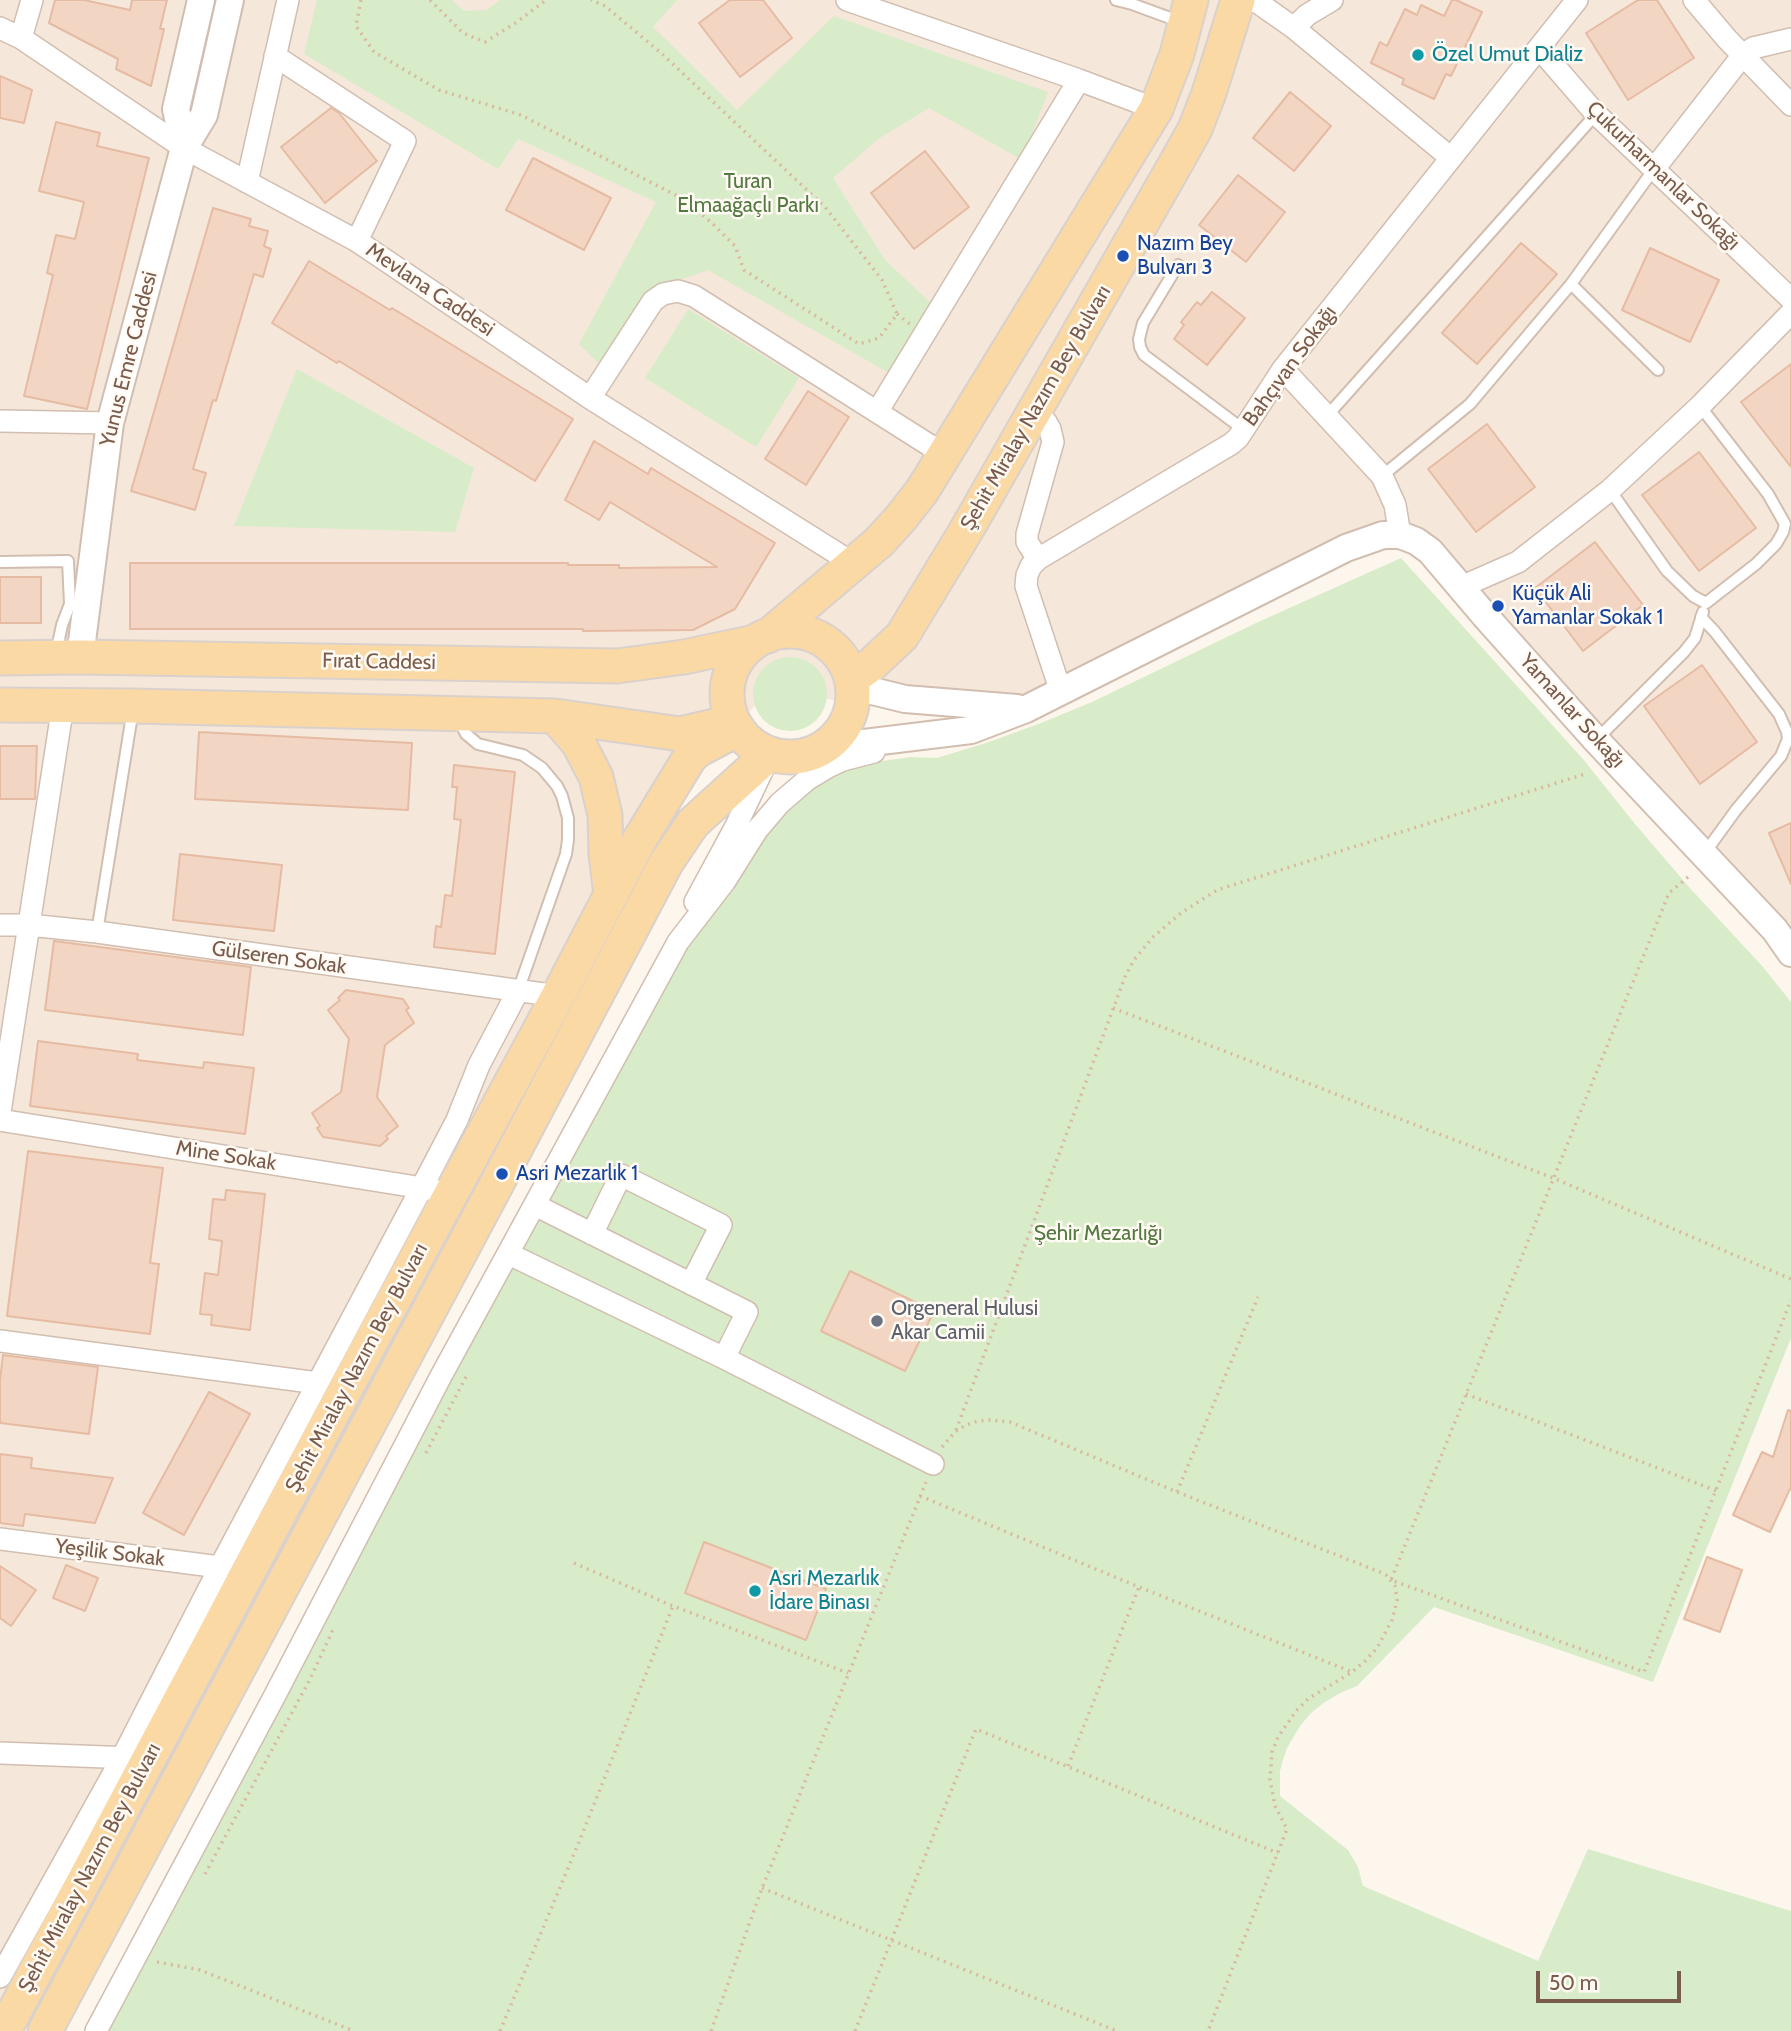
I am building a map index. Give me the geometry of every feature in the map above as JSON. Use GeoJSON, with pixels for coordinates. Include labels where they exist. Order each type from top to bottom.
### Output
{"type":"FeatureCollection","features":[{"type":"Feature","properties":{"kind":"main road","name":"Şehit Miralay Nazım Bey Bulvarı"},"geometry":{"type":"LineString","coordinates":[[852,683],[902,636],[967,529],[1195,129],[1238,0]]}},
{"type":"Feature","properties":{"kind":"main road"},"geometry":{"type":"LineString","coordinates":[[762,639],[792,632],[816,637],[830,645],[841,657],[852,683],[853,701],[839,734],[823,748],[800,756],[784,757],[769,754],[754,746],[736,725],[728,703],[731,673],[741,656],[854,564],[900,519],[922,491],[1156,109],[1177,54],[1189,12]]}},
{"type":"Feature","properties":{"kind":"main road","name":"Fırat Caddesi"},"geometry":{"type":"LineString","coordinates":[[0,658],[617,666],[684,657],[762,639]]}},
{"type":"Feature","properties":{"kind":"main road"},"geometry":{"type":"LineString","coordinates":[[0,705],[555,716],[680,734],[736,725]]}},
{"type":"Feature","properties":{"kind":"main road"},"geometry":{"type":"LineString","coordinates":[[555,716],[579,744],[596,777],[606,815],[606,854],[611,895]]}},
{"type":"Feature","properties":{"kind":"main road","name":"Şehit Miralay Nazım Bey Bulvarı"},"geometry":{"type":"LineString","coordinates":[[4,2031],[135,1758],[437,1190],[558,996],[640,839],[690,757],[736,725]]}},
{"type":"Feature","properties":{"kind":"main road","name":"Şehit Miralay Nazım Bey Bulvarı"},"geometry":{"type":"LineString","coordinates":[[45,2031],[666,863],[694,823],[769,754]]}},
{"type":"Feature","properties":{"kind":"street"},"geometry":{"type":"LineString","coordinates":[[21,38],[32,0]]}},
{"type":"Feature","properties":{"kind":"street","name":"Yunus Emre Caddesi"},"geometry":{"type":"LineString","coordinates":[[184,148],[176,109],[201,0]]}},
{"type":"Feature","properties":{"kind":"street","name":"Yunus Emre Caddesi"},"geometry":{"type":"LineString","coordinates":[[67,657],[110,423],[184,148],[204,115],[230,0]]}},
{"type":"Feature","properties":{"kind":"street"},"geometry":{"type":"LineString","coordinates":[[247,183],[288,0]]}},
{"type":"Feature","properties":{"kind":"street"},"geometry":{"type":"LineString","coordinates":[[847,0],[1156,109]]}},
{"type":"Feature","properties":{"kind":"street"},"geometry":{"type":"LineString","coordinates":[[1254,0],[1274,6],[1294,28],[1451,158]]}},
{"type":"Feature","properties":{"kind":"street"},"geometry":{"type":"LineString","coordinates":[[1294,28],[1307,15],[1332,0]]}},
{"type":"Feature","properties":{"kind":"street","name":"Bahçıvan Sokağı"},"geometry":{"type":"LineString","coordinates":[[1038,559],[1231,444],[1244,430],[1283,369],[1577,0]]}},
{"type":"Feature","properties":{"kind":"street"},"geometry":{"type":"LineString","coordinates":[[1694,0],[1791,105]]}},
{"type":"Feature","properties":{"kind":"street","name":"Mevlana Caddesi"},"geometry":{"type":"LineString","coordinates":[[0,28],[21,38],[184,148],[357,241],[590,398],[854,564]]}},
{"type":"Feature","properties":{"kind":"street"},"geometry":{"type":"LineString","coordinates":[[1654,169],[1743,55],[1753,48],[1791,39]]}},
{"type":"Feature","properties":{"kind":"street","name":"Çukurharmanlar Sokağı"},"geometry":{"type":"LineString","coordinates":[[1539,48],[1596,114],[1791,299]]}},
{"type":"Feature","properties":{"kind":"street"},"geometry":{"type":"LineString","coordinates":[[275,56],[405,141],[357,241]]}},
{"type":"Feature","properties":{"kind":"street"},"geometry":{"type":"LineString","coordinates":[[877,412],[1079,80]]}},
{"type":"Feature","properties":{"kind":"street"},"geometry":{"type":"LineString","coordinates":[[590,398],[653,301],[663,294],[678,292],[694,296],[945,454]]}},
{"type":"Feature","properties":{"kind":"street"},"geometry":{"type":"LineString","coordinates":[[1461,587],[1518,562],[1610,490],[1700,406],[1791,313]]}},
{"type":"Feature","properties":{"kind":"street"},"geometry":{"type":"LineString","coordinates":[[823,748],[971,730],[1026,709],[1346,548],[1383,535],[1400,535],[1395,505],[1382,476],[1283,369]]}},
{"type":"Feature","properties":{"kind":"street"},"geometry":{"type":"LineString","coordinates":[[1034,412],[1046,422],[1053,442],[1027,534],[1027,542],[1038,559],[1031,566],[1026,586],[1061,692]]}},
{"type":"Feature","properties":{"kind":"street"},"geometry":{"type":"LineString","coordinates":[[0,421],[110,423]]}},
{"type":"Feature","properties":{"kind":"street","name":"Yamanlar Sokağı"},"geometry":{"type":"LineString","coordinates":[[1400,535],[1416,541],[1430,551],[1596,740],[1704,854],[1783,926],[1791,953]]}},
{"type":"Feature","properties":{"kind":"street"},"geometry":{"type":"LineString","coordinates":[[852,683],[905,699],[1026,709]]}},
{"type":"Feature","properties":{"kind":"street"},"geometry":{"type":"LineString","coordinates":[[0,1112],[6,1036],[29,925],[63,705]]}},
{"type":"Feature","properties":{"kind":"street"},"geometry":{"type":"LineString","coordinates":[[96,2031],[441,1377],[678,942],[724,881],[757,830],[787,797],[808,779],[828,767],[877,751],[896,739]]}},
{"type":"Feature","properties":{"kind":"street"},"geometry":{"type":"LineString","coordinates":[[678,942],[680,930],[736,826],[769,754]]}},
{"type":"Feature","properties":{"kind":"street","name":"Gülseren Sokak"},"geometry":{"type":"LineString","coordinates":[[0,925],[97,932],[558,996]]}},
{"type":"Feature","properties":{"kind":"street"},"geometry":{"type":"LineString","coordinates":[[0,1977],[135,1758],[220,1567],[318,1382],[437,1190],[457,1120],[479,1065],[518,990]]}},
{"type":"Feature","properties":{"kind":"street","name":"Mine Sokak"},"geometry":{"type":"LineString","coordinates":[[0,1120],[437,1190]]}},
{"type":"Feature","properties":{"kind":"street"},"geometry":{"type":"LineString","coordinates":[[592,1234],[621,1175],[634,1181],[721,1226],[691,1284]]}},
{"type":"Feature","properties":{"kind":"street"},"geometry":{"type":"LineString","coordinates":[[535,1205],[747,1312],[724,1358]]}},
{"type":"Feature","properties":{"kind":"street"},"geometry":{"type":"LineString","coordinates":[[509,1254],[724,1358],[933,1464]]}},
{"type":"Feature","properties":{"kind":"street"},"geometry":{"type":"LineString","coordinates":[[0,1341],[318,1382]]}},
{"type":"Feature","properties":{"kind":"street","name":"Yeşilik Sokak"},"geometry":{"type":"LineString","coordinates":[[0,1539],[220,1567]]}},
{"type":"Feature","properties":{"kind":"street"},"geometry":{"type":"LineString","coordinates":[[0,1754],[135,1758]]}},
{"type":"Feature","properties":{"kind":"lane"},"geometry":{"type":"LineString","coordinates":[[1116,0],[1189,12]]}},
{"type":"Feature","properties":{"kind":"lane"},"geometry":{"type":"LineString","coordinates":[[1327,416],[1596,114]]}},
{"type":"Feature","properties":{"kind":"lane"},"geometry":{"type":"LineString","coordinates":[[1382,476],[1470,404],[1571,284],[1654,169]]}},
{"type":"Feature","properties":{"kind":"lane"},"geometry":{"type":"LineString","coordinates":[[1178,265],[1143,323],[1140,347],[1144,355],[1244,430]]}},
{"type":"Feature","properties":{"kind":"lane"},"geometry":{"type":"LineString","coordinates":[[1571,284],[1658,370]]}},
{"type":"Feature","properties":{"kind":"lane"},"geometry":{"type":"LineString","coordinates":[[1596,740],[1684,652],[1695,638],[1706,603],[1756,564],[1776,544],[1783,532],[1785,524],[1768,494],[1700,406]]}},
{"type":"Feature","properties":{"kind":"lane"},"geometry":{"type":"LineString","coordinates":[[1610,490],[1667,571],[1693,596],[1706,603]]}},
{"type":"Feature","properties":{"kind":"lane"},"geometry":{"type":"LineString","coordinates":[[0,562],[68,561],[70,604],[62,625],[67,657]]}},
{"type":"Feature","properties":{"kind":"lane"},"geometry":{"type":"LineString","coordinates":[[1701,617],[1779,714],[1788,739],[1781,756],[1704,854]]}},
{"type":"Feature","properties":{"kind":"lane"},"geometry":{"type":"LineString","coordinates":[[97,932],[133,706]]}},
{"type":"Feature","properties":{"kind":"lane"},"geometry":{"type":"LineString","coordinates":[[457,714],[466,734],[478,744],[523,755],[542,768],[557,786],[568,818],[566,855],[518,990]]}},
{"type":"Feature","properties":{"kind":"path"},"geometry":{"type":"LineString","coordinates":[[361,0],[356,26],[374,52],[439,90],[521,115],[683,199],[735,246],[744,270],[859,344],[879,338],[897,314],[882,280],[825,207],[660,52],[606,6],[591,0]]}},
{"type":"Feature","properties":{"kind":"path"},"geometry":{"type":"LineString","coordinates":[[430,0],[463,33],[485,41],[546,0]]}},
{"type":"Feature","properties":{"kind":"path"},"geometry":{"type":"LineString","coordinates":[[955,1432],[1125,977],[1134,960],[1153,937],[1181,913],[1217,890],[1585,774]]}},
{"type":"Feature","properties":{"kind":"path"},"geometry":{"type":"LineString","coordinates":[[1208,2031],[1287,1829],[1275,1806],[1270,1780],[1270,1766],[1278,1737],[1308,1699],[1366,1661],[1377,1648],[1392,1620],[1397,1593],[1391,1580],[1669,893],[1688,877]]}},
{"type":"Feature","properties":{"kind":"path"},"geometry":{"type":"LineString","coordinates":[[1113,1007],[1553,1178],[1791,1279]]}},
{"type":"Feature","properties":{"kind":"path"},"geometry":{"type":"LineString","coordinates":[[1177,1492],[1258,1297]]}},
{"type":"Feature","properties":{"kind":"path"},"geometry":{"type":"LineString","coordinates":[[711,2031],[762,1888],[933,1464],[938,1452],[955,1432],[978,1421],[1010,1422],[1177,1492],[1380,1572],[1391,1580],[1644,1672],[1791,1300]]}},
{"type":"Feature","properties":{"kind":"path"},"geometry":{"type":"LineString","coordinates":[[1466,1394],[1717,1491]]}},
{"type":"Feature","properties":{"kind":"path"},"geometry":{"type":"LineString","coordinates":[[920,1496],[1352,1672]]}},
{"type":"Feature","properties":{"kind":"path"},"geometry":{"type":"LineString","coordinates":[[574,1563],[673,1606],[849,1673]]}},
{"type":"Feature","properties":{"kind":"path"},"geometry":{"type":"LineString","coordinates":[[1068,1766],[1139,1587]]}},
{"type":"Feature","properties":{"kind":"path"},"geometry":{"type":"LineString","coordinates":[[500,2031],[673,1606]]}},
{"type":"Feature","properties":{"kind":"path"},"geometry":{"type":"LineString","coordinates":[[855,2031],[976,1729],[1278,1853]]}},
{"type":"Feature","properties":{"kind":"path"},"geometry":{"type":"LineString","coordinates":[[762,1888],[1116,2031]]}},
{"type":"Feature","properties":{"kind":"path"},"geometry":{"type":"LineString","coordinates":[[157,1962],[200,1970],[354,2031]]}},
{"type":"Feature","properties":{"kind":"shaded area"},"geometry":{"type":"Polygon","coordinates":[[[0,0],[1791,0],[1791,954],[1400,534],[1059,689],[959,716],[936,716],[769,690],[639,835],[0,2031],[0,0]]]}},
{"type":"Feature","properties":{"kind":"green space","name":"Turan Elmaağaçlı Parkı"},"geometry":{"type":"Polygon","coordinates":[[[317,0],[452,0],[464,11],[487,10],[500,0],[677,0],[653,27],[737,110],[834,16],[1048,92],[1022,160],[929,108],[878,139],[833,178],[885,260],[936,308],[903,381],[708,270],[668,284],[608,373],[579,344],[656,202],[518,139],[498,169],[304,54],[317,0]]]}},
{"type":"Feature","properties":{"kind":"green space"},"geometry":{"type":"Polygon","coordinates":[[[688,309],[799,378],[756,447],[645,378],[688,309]]]}},
{"type":"Feature","properties":{"kind":"green space"},"geometry":{"type":"Polygon","coordinates":[[[297,369],[474,468],[455,532],[234,526],[297,369]]]}},
{"type":"Feature","properties":{"kind":"green space","name":"Şehir Mezarlığı"},"geometry":{"type":"Polygon","coordinates":[[[1401,558],[1583,759],[1635,824],[1791,1002],[1791,1338],[1653,1682],[1434,1607],[1357,1686],[1325,1702],[1300,1726],[1283,1760],[1280,1796],[1348,1850],[1358,1867],[1363,1886],[1538,1961],[1588,1849],[1791,1911],[1791,2031],[104,2031],[310,1630],[736,856],[796,790],[861,764],[911,757],[937,758],[1041,723],[1092,702],[1256,623],[1401,558]]]}},
{"type":"Feature","properties":{"kind":"green space"},"geometry":{"type":"Polygon","coordinates":[[[783,657],[797,657],[811,663],[821,673],[827,694],[825,708],[811,725],[797,731],[783,731],[769,725],[759,715],[753,701],[753,687],[759,673],[769,663],[783,657]]]}},
{"type":"Feature","properties":{"kind":"building"},"geometry":{"type":"Polygon","coordinates":[[[55,0],[84,0],[130,10],[132,0],[167,0],[160,29],[164,29],[151,86],[116,69],[118,59],[49,23],[55,0]]]}},
{"type":"Feature","properties":{"kind":"building"},"geometry":{"type":"Polygon","coordinates":[[[730,0],[763,0],[792,38],[740,77],[699,23],[730,0]]]}},
{"type":"Feature","properties":{"kind":"building","name":"Özel Umut Dializ"},"geometry":{"type":"Polygon","coordinates":[[[1452,0],[1482,12],[1451,76],[1446,74],[1434,99],[1402,84],[1404,79],[1371,63],[1380,42],[1387,46],[1405,9],[1417,15],[1421,5],[1444,16],[1452,0]]]}},
{"type":"Feature","properties":{"kind":"building"},"geometry":{"type":"Polygon","coordinates":[[[1638,0],[1657,0],[1694,58],[1628,100],[1586,33],[1638,0]]]}},
{"type":"Feature","properties":{"kind":"building"},"geometry":{"type":"Polygon","coordinates":[[[0,76],[32,90],[24,123],[0,118],[0,76]]]}},
{"type":"Feature","properties":{"kind":"building"},"geometry":{"type":"Polygon","coordinates":[[[1290,92],[1331,126],[1294,171],[1253,138],[1290,92]]]}},
{"type":"Feature","properties":{"kind":"building"},"geometry":{"type":"Polygon","coordinates":[[[331,108],[339,113],[377,161],[325,203],[281,147],[331,108]]]}},
{"type":"Feature","properties":{"kind":"building"},"geometry":{"type":"Polygon","coordinates":[[[56,122],[100,133],[97,146],[149,158],[87,409],[24,396],[53,275],[47,273],[56,235],[75,239],[84,202],[39,191],[56,122]]]}},
{"type":"Feature","properties":{"kind":"building"},"geometry":{"type":"Polygon","coordinates":[[[925,151],[969,207],[914,249],[871,193],[925,151]]]}},
{"type":"Feature","properties":{"kind":"building"},"geometry":{"type":"Polygon","coordinates":[[[533,158],[611,198],[584,250],[506,210],[533,158]]]}},
{"type":"Feature","properties":{"kind":"building"},"geometry":{"type":"Polygon","coordinates":[[[1238,175],[1285,212],[1246,262],[1199,225],[1238,175]]]}},
{"type":"Feature","properties":{"kind":"building"},"geometry":{"type":"Polygon","coordinates":[[[213,208],[251,219],[249,226],[268,231],[264,246],[271,249],[263,277],[254,274],[216,401],[213,400],[193,469],[206,473],[195,510],[131,491],[213,208]]]}},
{"type":"Feature","properties":{"kind":"building"},"geometry":{"type":"Polygon","coordinates":[[[1521,243],[1557,274],[1477,364],[1442,333],[1521,243]]]}},
{"type":"Feature","properties":{"kind":"building"},"geometry":{"type":"Polygon","coordinates":[[[1650,248],[1719,280],[1690,342],[1622,310],[1650,248]]]}},
{"type":"Feature","properties":{"kind":"building"},"geometry":{"type":"Polygon","coordinates":[[[309,261],[390,310],[392,308],[573,419],[535,481],[272,323],[309,261]]]}},
{"type":"Feature","properties":{"kind":"building"},"geometry":{"type":"Polygon","coordinates":[[[1212,292],[1245,318],[1207,365],[1174,339],[1184,325],[1181,322],[1197,302],[1201,305],[1212,292]]]}},
{"type":"Feature","properties":{"kind":"building"},"geometry":{"type":"Polygon","coordinates":[[[1791,364],[1791,467],[1741,402],[1791,364]]]}},
{"type":"Feature","properties":{"kind":"building"},"geometry":{"type":"Polygon","coordinates":[[[808,391],[849,417],[806,485],[765,459],[808,391]]]}},
{"type":"Feature","properties":{"kind":"building"},"geometry":{"type":"Polygon","coordinates":[[[1487,424],[1535,487],[1476,532],[1428,469],[1487,424]]]}},
{"type":"Feature","properties":{"kind":"building"},"geometry":{"type":"Polygon","coordinates":[[[594,441],[648,474],[651,468],[775,543],[735,609],[693,630],[130,629],[130,563],[568,563],[619,565],[619,568],[717,567],[610,502],[599,520],[565,500],[594,441]]]}},
{"type":"Feature","properties":{"kind":"building"},"geometry":{"type":"Polygon","coordinates":[[[1699,452],[1756,528],[1699,571],[1642,495],[1699,452]]]}},
{"type":"Feature","properties":{"kind":"building"},"geometry":{"type":"Polygon","coordinates":[[[1595,542],[1643,605],[1583,651],[1535,588],[1595,542]]]}},
{"type":"Feature","properties":{"kind":"building"},"geometry":{"type":"Polygon","coordinates":[[[0,577],[41,577],[41,623],[0,623],[0,577]]]}},
{"type":"Feature","properties":{"kind":"building"},"geometry":{"type":"Polygon","coordinates":[[[1702,665],[1757,742],[1700,784],[1644,706],[1702,665]]]}},
{"type":"Feature","properties":{"kind":"building"},"geometry":{"type":"Polygon","coordinates":[[[199,732],[412,743],[408,810],[195,799],[199,732]]]}},
{"type":"Feature","properties":{"kind":"building"},"geometry":{"type":"Polygon","coordinates":[[[0,746],[37,746],[35,799],[0,799],[0,746]]]}},
{"type":"Feature","properties":{"kind":"building"},"geometry":{"type":"Polygon","coordinates":[[[454,765],[515,772],[495,954],[434,947],[436,926],[441,927],[445,895],[452,896],[461,820],[454,819],[457,787],[452,787],[454,765]]]}},
{"type":"Feature","properties":{"kind":"building"},"geometry":{"type":"Polygon","coordinates":[[[1791,823],[1791,884],[1769,833],[1791,823]]]}},
{"type":"Feature","properties":{"kind":"building"},"geometry":{"type":"Polygon","coordinates":[[[180,854],[282,865],[274,931],[173,920],[180,854]]]}},
{"type":"Feature","properties":{"kind":"building"},"geometry":{"type":"Polygon","coordinates":[[[54,941],[251,967],[243,1035],[45,1010],[54,941]]]}},
{"type":"Feature","properties":{"kind":"building"},"geometry":{"type":"Polygon","coordinates":[[[346,990],[403,999],[414,1023],[385,1045],[377,1097],[398,1126],[386,1136],[388,1139],[380,1146],[323,1137],[312,1113],[341,1092],[349,1039],[328,1010],[340,1000],[338,998],[346,990]]]}},
{"type":"Feature","properties":{"kind":"building"},"geometry":{"type":"Polygon","coordinates":[[[38,1041],[138,1054],[137,1060],[203,1068],[204,1062],[254,1068],[245,1134],[30,1106],[38,1041]]]}},
{"type":"Feature","properties":{"kind":"building"},"geometry":{"type":"Polygon","coordinates":[[[28,1151],[163,1168],[150,1263],[159,1264],[150,1334],[7,1316],[28,1151]]]}},
{"type":"Feature","properties":{"kind":"building"},"geometry":{"type":"Polygon","coordinates":[[[226,1190],[265,1194],[250,1330],[211,1325],[212,1315],[200,1314],[205,1273],[218,1275],[222,1241],[209,1239],[213,1199],[225,1200],[226,1190]]]}},
{"type":"Feature","properties":{"kind":"building","name":"Orgeneral Hulusi Akar Camii"},"geometry":{"type":"Polygon","coordinates":[[[850,1271],[934,1311],[905,1371],[821,1331],[850,1271]]]}},
{"type":"Feature","properties":{"kind":"building"},"geometry":{"type":"Polygon","coordinates":[[[3,1355],[98,1367],[89,1434],[0,1423],[3,1355]]]}},
{"type":"Feature","properties":{"kind":"building"},"geometry":{"type":"Polygon","coordinates":[[[209,1392],[250,1414],[184,1535],[143,1513],[209,1392]]]}},
{"type":"Feature","properties":{"kind":"building"},"geometry":{"type":"Polygon","coordinates":[[[1788,1410],[1791,1411],[1791,1487],[1770,1532],[1733,1515],[1762,1452],[1773,1457],[1788,1410]]]}},
{"type":"Feature","properties":{"kind":"building"},"geometry":{"type":"Polygon","coordinates":[[[0,1454],[32,1458],[31,1468],[113,1478],[95,1523],[25,1514],[23,1526],[0,1523],[0,1454]]]}},
{"type":"Feature","properties":{"kind":"building","name":"Asri Mezarlık İdare Binası"},"geometry":{"type":"Polygon","coordinates":[[[704,1542],[826,1589],[806,1640],[685,1593],[704,1542]]]}},
{"type":"Feature","properties":{"kind":"building"},"geometry":{"type":"Polygon","coordinates":[[[1707,1557],[1742,1570],[1720,1632],[1684,1619],[1707,1557]]]}},
{"type":"Feature","properties":{"kind":"building"},"geometry":{"type":"Polygon","coordinates":[[[66,1565],[98,1578],[85,1611],[53,1598],[66,1565]]]}},
{"type":"Feature","properties":{"kind":"building"},"geometry":{"type":"Polygon","coordinates":[[[0,1566],[36,1590],[11,1626],[0,1618],[0,1566]]]}},
{"type":"Feature","properties":{"kind":"place","name":"Özel Umut Dializ"},"geometry":{"type":"Point","coordinates":[1418,55]}},
{"type":"Feature","properties":{"kind":"place","name":"Nazım Bey Bulvarı 3"},"geometry":{"type":"Point","coordinates":[1123,256]}},
{"type":"Feature","properties":{"kind":"place","name":"Küçük Ali Yamanlar Sokak 1"},"geometry":{"type":"Point","coordinates":[1498,606]}},
{"type":"Feature","properties":{"kind":"place","name":"Asri Mezarlık 1"},"geometry":{"type":"Point","coordinates":[502,1174]}},
{"type":"Feature","properties":{"kind":"place","name":"Orgeneral Hulusi Akar Camii"},"geometry":{"type":"Point","coordinates":[877,1321]}},
{"type":"Feature","properties":{"kind":"place","name":"Asri Mezarlık İdare Binası"},"geometry":{"type":"Point","coordinates":[755,1591]}}]}
